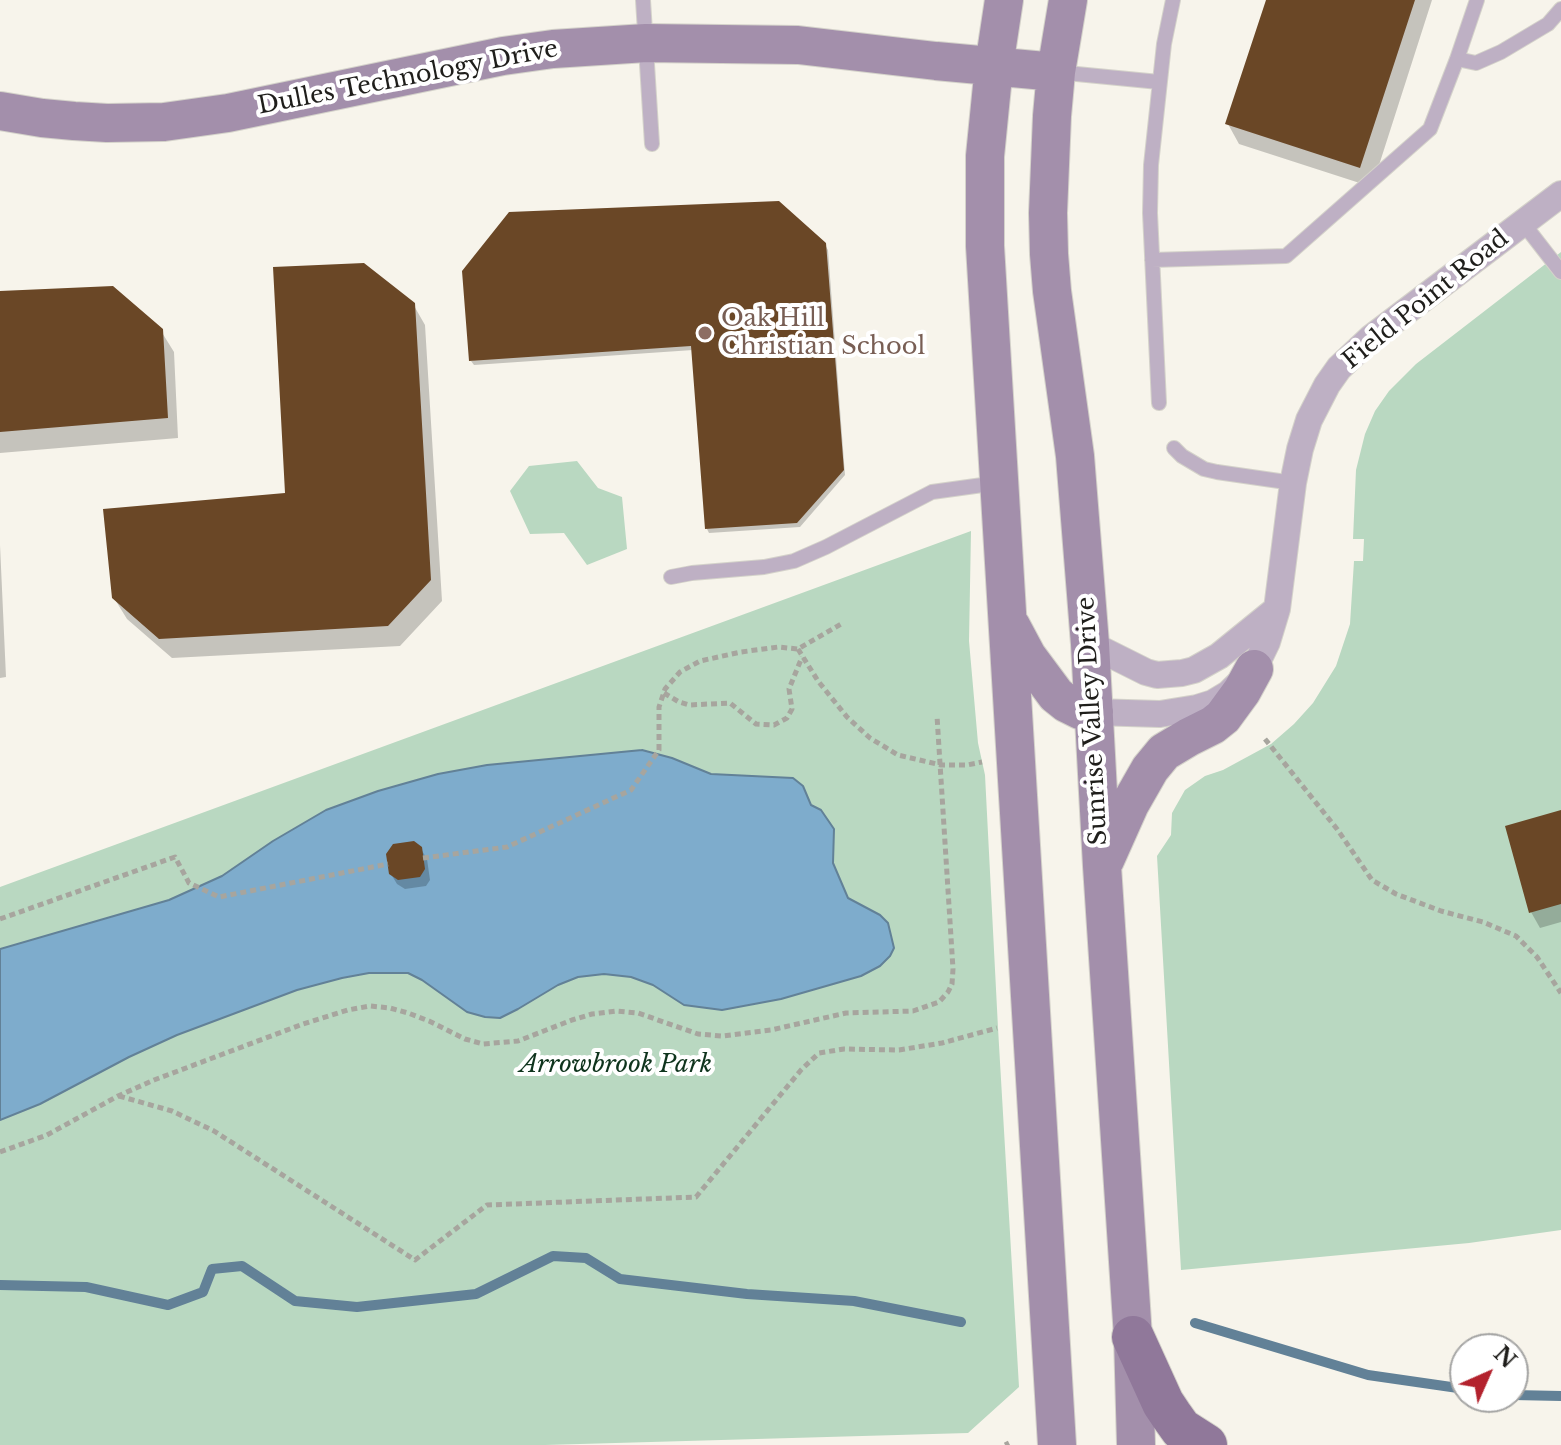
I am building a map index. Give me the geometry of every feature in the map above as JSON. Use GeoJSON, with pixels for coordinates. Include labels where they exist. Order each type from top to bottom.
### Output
{"type":"FeatureCollection","features":[{"type":"Feature","properties":{"kind":"main road"},"geometry":{"type":"LineString","coordinates":[[1004,0],[985,156],[984,201],[998,483],[1057,1445]]}},
{"type":"Feature","properties":{"kind":"main road","name":"Sunrise Valley Drive"},"geometry":{"type":"LineString","coordinates":[[1068,0],[1056,72],[1049,164],[1049,254],[1075,456],[1090,644],[1133,1337],[1136,1445]]}},
{"type":"Feature","properties":{"kind":"main road","name":"Dulles Technology Drive"},"geometry":{"type":"LineString","coordinates":[[0,111],[74,121],[164,122],[228,113],[503,56],[553,49],[646,43],[798,45],[1056,72]]}},
{"type":"Feature","properties":{"kind":"main road"},"geometry":{"type":"LineString","coordinates":[[1006,617],[1027,656],[1056,695],[1080,710],[1094,712]]}},
{"type":"Feature","properties":{"kind":"main road"},"geometry":{"type":"LineString","coordinates":[[1102,866],[1130,804],[1150,769],[1164,752],[1223,717],[1254,669]]}},
{"type":"Feature","properties":{"kind":"main road"},"geometry":{"type":"LineString","coordinates":[[1133,1337],[1171,1415],[1181,1429],[1206,1445]]}},
{"type":"Feature","properties":{"kind":"street","name":"Field Point Road"},"geometry":{"type":"LineString","coordinates":[[1094,712],[1160,714],[1197,708],[1228,694],[1254,669],[1267,642],[1277,609],[1300,449],[1318,401],[1339,368],[1371,338],[1561,194]]}},
{"type":"Feature","properties":{"kind":"street"},"geometry":{"type":"LineString","coordinates":[[1090,644],[1146,672],[1157,675],[1182,673],[1219,656],[1277,609]]}},
{"type":"Feature","properties":{"kind":"lane"},"geometry":{"type":"LineString","coordinates":[[643,0],[652,144]]}},
{"type":"Feature","properties":{"kind":"lane"},"geometry":{"type":"LineString","coordinates":[[1159,403],[1150,213],[1151,165],[1159,82],[1173,0]]}},
{"type":"Feature","properties":{"kind":"lane"},"geometry":{"type":"LineString","coordinates":[[1152,260],[1286,256],[1430,129],[1477,0]]}},
{"type":"Feature","properties":{"kind":"lane"},"geometry":{"type":"LineString","coordinates":[[1457,59],[1476,63],[1501,52],[1548,24],[1561,9]]}},
{"type":"Feature","properties":{"kind":"lane"},"geometry":{"type":"LineString","coordinates":[[1056,72],[1159,82]]}},
{"type":"Feature","properties":{"kind":"lane"},"geometry":{"type":"LineString","coordinates":[[1523,223],[1561,272]]}},
{"type":"Feature","properties":{"kind":"lane"},"geometry":{"type":"LineString","coordinates":[[1174,448],[1204,469],[1293,483]]}},
{"type":"Feature","properties":{"kind":"lane"},"geometry":{"type":"LineString","coordinates":[[671,577],[794,561],[932,492],[998,483]]}},
{"type":"Feature","properties":{"kind":"path"},"geometry":{"type":"LineString","coordinates":[[423,858],[507,847],[631,790],[659,750],[659,707],[664,693],[680,672],[700,661],[741,652],[778,647],[798,649],[843,623]]}},
{"type":"Feature","properties":{"kind":"path"},"geometry":{"type":"LineString","coordinates":[[798,649],[818,681],[847,717],[870,738],[898,755],[941,765],[983,762]]}},
{"type":"Feature","properties":{"kind":"path"},"geometry":{"type":"LineString","coordinates":[[664,693],[689,705],[730,703],[756,724],[774,725],[787,718],[792,709],[789,689],[802,657]]}},
{"type":"Feature","properties":{"kind":"path"},"geometry":{"type":"LineString","coordinates":[[0,1152],[47,1135],[118,1096],[165,1075],[303,1024],[370,1006],[408,1013],[483,1044],[518,1041],[572,1020],[616,1011],[638,1013],[698,1034],[722,1036],[771,1030],[846,1013],[913,1011],[939,1002],[952,984],[953,969],[937,716]]}},
{"type":"Feature","properties":{"kind":"path"},"geometry":{"type":"LineString","coordinates":[[1265,739],[1337,829],[1372,880],[1396,894],[1516,936],[1537,957],[1561,993]]}},
{"type":"Feature","properties":{"kind":"path"},"geometry":{"type":"LineString","coordinates":[[0,919],[175,857],[189,883],[219,897],[388,864]]}},
{"type":"Feature","properties":{"kind":"path"},"geometry":{"type":"LineString","coordinates":[[118,1096],[172,1111],[214,1131],[415,1260],[487,1205],[696,1197],[801,1070],[819,1053],[831,1050],[899,1050],[942,1043],[998,1028]]}},
{"type":"Feature","properties":{"kind":"green space"},"geometry":{"type":"Polygon","coordinates":[[[1561,252],[1561,1230],[1469,1243],[1181,1270],[1157,856],[1171,835],[1172,813],[1185,790],[1205,776],[1223,770],[1271,744],[1294,724],[1313,703],[1336,666],[1350,624],[1354,561],[1363,561],[1364,539],[1353,539],[1356,470],[1365,434],[1375,411],[1389,391],[1416,364],[1561,252]]]}},
{"type":"Feature","properties":{"kind":"green space"},"geometry":{"type":"Polygon","coordinates":[[[577,461],[598,488],[622,497],[627,549],[587,565],[564,533],[530,534],[510,491],[529,466],[577,461]]]}},
{"type":"Feature","properties":{"kind":"green space","name":"Arrowbrook Park"},"geometry":{"type":"Polygon","coordinates":[[[971,531],[969,641],[978,743],[985,775],[1019,1387],[968,1433],[545,1445],[0,1445],[0,887],[971,531]]]}},
{"type":"Feature","properties":{"kind":"water"},"geometry":{"type":"Polygon","coordinates":[[[642,750],[711,774],[793,778],[803,786],[811,805],[821,810],[834,829],[833,863],[848,898],[880,915],[888,923],[894,948],[890,956],[880,966],[861,976],[781,999],[722,1010],[684,1005],[653,985],[631,977],[604,974],[578,977],[500,1018],[467,1012],[408,973],[369,973],[297,990],[177,1035],[40,1104],[0,1120],[0,949],[169,900],[222,876],[326,810],[378,791],[438,774],[487,765],[642,750]]]}},
{"type":"Feature","properties":{"kind":"building"},"geometry":{"type":"Polygon","coordinates":[[[1266,0],[1415,0],[1360,168],[1225,124],[1266,0]]]}},
{"type":"Feature","properties":{"kind":"building","name":"Oak Hill Christian School"},"geometry":{"type":"Polygon","coordinates":[[[779,201],[826,243],[844,470],[797,523],[705,529],[691,346],[469,361],[462,271],[509,212],[779,201]]]}},
{"type":"Feature","properties":{"kind":"building"},"geometry":{"type":"Polygon","coordinates":[[[364,263],[415,303],[431,580],[388,626],[159,639],[112,598],[103,509],[285,493],[273,267],[364,263]]]}},
{"type":"Feature","properties":{"kind":"building"},"geometry":{"type":"Polygon","coordinates":[[[113,286],[163,329],[168,418],[0,432],[0,291],[113,286]]]}},
{"type":"Feature","properties":{"kind":"building"},"geometry":{"type":"Polygon","coordinates":[[[1561,810],[1561,904],[1529,913],[1505,826],[1561,810]]]}},
{"type":"Feature","properties":{"kind":"building"},"geometry":{"type":"Polygon","coordinates":[[[414,841],[422,847],[425,869],[420,877],[398,880],[389,874],[386,854],[393,844],[414,841]]]}},
{"type":"Feature","properties":{"kind":"waterway"},"geometry":{"type":"LineString","coordinates":[[0,1285],[86,1287],[168,1305],[203,1292],[212,1269],[242,1266],[295,1301],[357,1307],[476,1294],[553,1256],[586,1258],[620,1279],[747,1294],[854,1301],[961,1322]]}},
{"type":"Feature","properties":{"kind":"waterway"},"geometry":{"type":"LineString","coordinates":[[1195,1323],[1368,1375],[1449,1387]]}},
{"type":"Feature","properties":{"kind":"waterway"},"geometry":{"type":"LineString","coordinates":[[1529,1395],[1561,1396]]}},
{"type":"Feature","properties":{"kind":"place","name":"Oak Hill Christian School"},"geometry":{"type":"Point","coordinates":[705,333]}}]}
